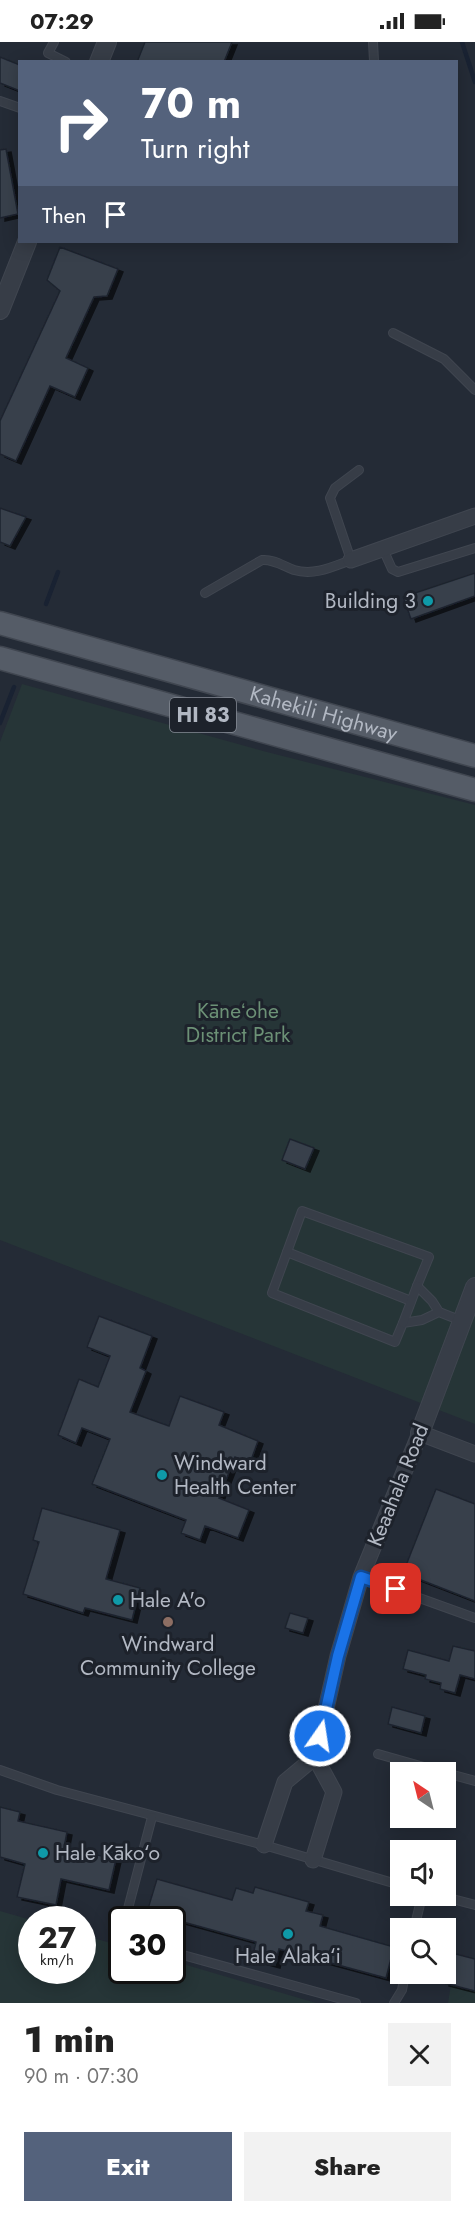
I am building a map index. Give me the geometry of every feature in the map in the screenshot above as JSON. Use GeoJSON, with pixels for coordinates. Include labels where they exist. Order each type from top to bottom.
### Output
{"type":"FeatureCollection","features":[{"type":"Feature","properties":{"kind":"main road","name":"Kahekili Highway"},"geometry":{"type":"LineString","coordinates":[[0,623],[475,756]]}},
{"type":"Feature","properties":{"kind":"main road","name":"Kahekili Highway"},"geometry":{"type":"LineString","coordinates":[[0,658],[475,790]]}},
{"type":"Feature","properties":{"kind":"street"},"geometry":{"type":"LineString","coordinates":[[100,60],[107,42]]}},
{"type":"Feature","properties":{"kind":"street"},"geometry":{"type":"LineString","coordinates":[[0,310],[27,243]]}},
{"type":"Feature","properties":{"kind":"street"},"geometry":{"type":"LineString","coordinates":[[351,560],[475,516]]}},
{"type":"Feature","properties":{"kind":"street","name":"Keaahala Road"},"geometry":{"type":"LineString","coordinates":[[315,1756],[338,1656],[361,1577],[420,1433],[475,1287]]}},
{"type":"Feature","properties":{"kind":"street"},"geometry":{"type":"LineString","coordinates":[[420,1433],[475,1454]]}},
{"type":"Feature","properties":{"kind":"street"},"geometry":{"type":"LineString","coordinates":[[264,1845],[285,1782],[315,1756],[334,1792],[313,1860]]}},
{"type":"Feature","properties":{"kind":"lane"},"geometry":{"type":"LineString","coordinates":[[54,42],[48,53],[62,60]]}},
{"type":"Feature","properties":{"kind":"lane"},"geometry":{"type":"LineString","coordinates":[[374,42],[374,60]]}},
{"type":"Feature","properties":{"kind":"lane"},"geometry":{"type":"LineString","coordinates":[[0,101],[18,107]]}},
{"type":"Feature","properties":{"kind":"lane"},"geometry":{"type":"LineString","coordinates":[[393,333],[444,359],[475,390]]}},
{"type":"Feature","properties":{"kind":"lane"},"geometry":{"type":"LineString","coordinates":[[205,593],[262,560],[273,560],[307,572],[322,571],[351,560],[330,498],[332,491],[359,470]]}},
{"type":"Feature","properties":{"kind":"lane"},"geometry":{"type":"LineString","coordinates":[[383,549],[392,568],[401,572],[475,548]]}},
{"type":"Feature","properties":{"kind":"lane"},"geometry":{"type":"LineString","coordinates":[[302,1211],[429,1257],[395,1342],[272,1293],[287,1252],[302,1211]]}},
{"type":"Feature","properties":{"kind":"lane"},"geometry":{"type":"LineString","coordinates":[[287,1252],[411,1301]]}},
{"type":"Feature","properties":{"kind":"lane"},"geometry":{"type":"LineString","coordinates":[[417,1286],[439,1312],[462,1321]]}},
{"type":"Feature","properties":{"kind":"lane"},"geometry":{"type":"LineString","coordinates":[[403,1323],[422,1320],[439,1312]]}},
{"type":"Feature","properties":{"kind":"lane"},"geometry":{"type":"LineString","coordinates":[[361,1577],[475,1618]]}},
{"type":"Feature","properties":{"kind":"lane"},"geometry":{"type":"LineString","coordinates":[[378,1754],[406,1762]]}},
{"type":"Feature","properties":{"kind":"lane"},"geometry":{"type":"LineString","coordinates":[[0,1770],[57,1790],[264,1845],[390,1882]]}},
{"type":"Feature","properties":{"kind":"lane"},"geometry":{"type":"LineString","coordinates":[[456,1776],[475,1781]]}},
{"type":"Feature","properties":{"kind":"lane"},"geometry":{"type":"LineString","coordinates":[[129,1906],[152,1817]]}},
{"type":"Feature","properties":{"kind":"lane"},"geometry":{"type":"LineString","coordinates":[[456,1900],[475,1905]]}},
{"type":"Feature","properties":{"kind":"lane"},"geometry":{"type":"LineString","coordinates":[[186,1956],[356,2003]]}},
{"type":"Feature","properties":{"kind":"lane"},"geometry":{"type":"LineString","coordinates":[[394,2003],[403,1984]]}},
{"type":"Feature","properties":{"kind":"green space","name":"Kāneʻohe District Park"},"geometry":{"type":"Polygon","coordinates":[[[22,684],[263,751],[475,805],[475,1424],[0,1240],[0,742],[22,684]]]}},
{"type":"Feature","properties":{"kind":"green space"},"geometry":{"type":"Polygon","coordinates":[[[0,1911],[18,1916],[18,1984],[96,1984],[96,1939],[108,1942],[108,1984],[186,1984],[186,1965],[316,2003],[0,2003],[0,1911]]]}},
{"type":"Feature","properties":{"kind":"green space"},"geometry":{"type":"Polygon","coordinates":[[[451,1985],[475,1992],[475,2003],[448,2003],[451,1985]]]}},
{"type":"Feature","properties":{"kind":"building"},"geometry":{"type":"Polygon","coordinates":[[[145,42],[232,42],[225,60],[138,60],[145,42]]]}},
{"type":"Feature","properties":{"kind":"building"},"geometry":{"type":"Polygon","coordinates":[[[0,57],[18,64],[18,90],[0,83],[0,57]]]}},
{"type":"Feature","properties":{"kind":"building"},"geometry":{"type":"Polygon","coordinates":[[[6,149],[18,214],[0,218],[0,150],[6,149]]]}},
{"type":"Feature","properties":{"kind":"building"},"geometry":{"type":"Polygon","coordinates":[[[60,247],[118,269],[107,296],[94,297],[66,358],[88,368],[75,397],[50,386],[16,461],[0,454],[0,421],[60,291],[47,280],[60,247]]]}},
{"type":"Feature","properties":{"kind":"building"},"geometry":{"type":"Polygon","coordinates":[[[0,508],[26,517],[10,546],[0,542],[0,508]]]}},
{"type":"Feature","properties":{"kind":"building","name":"Building 3"},"geometry":{"type":"Polygon","coordinates":[[[475,573],[475,596],[411,619],[403,597],[475,573]]]}},
{"type":"Feature","properties":{"kind":"building"},"geometry":{"type":"Polygon","coordinates":[[[290,1139],[314,1148],[305,1169],[282,1160],[290,1139]]]}},
{"type":"Feature","properties":{"kind":"building","name":"Windward Health Center"},"geometry":{"type":"Polygon","coordinates":[[[99,1316],[152,1336],[140,1368],[146,1371],[130,1412],[169,1426],[180,1396],[224,1412],[219,1425],[258,1441],[250,1463],[235,1457],[219,1498],[249,1510],[238,1538],[205,1526],[200,1540],[181,1533],[186,1520],[92,1484],[110,1439],[82,1428],[76,1443],[58,1435],[79,1379],[98,1387],[110,1356],[87,1347],[99,1316]]]}},
{"type":"Feature","properties":{"kind":"building"},"geometry":{"type":"Polygon","coordinates":[[[436,1489],[475,1504],[475,1601],[403,1573],[436,1489]]]}},
{"type":"Feature","properties":{"kind":"building"},"geometry":{"type":"Polygon","coordinates":[[[42,1508],[120,1530],[106,1579],[140,1588],[132,1620],[85,1608],[83,1613],[23,1594],[39,1542],[33,1540],[42,1508]]]}},
{"type":"Feature","properties":{"kind":"building"},"geometry":{"type":"Polygon","coordinates":[[[290,1613],[308,1618],[303,1633],[285,1628],[290,1613]]]}},
{"type":"Feature","properties":{"kind":"building"},"geometry":{"type":"Polygon","coordinates":[[[453,1646],[475,1651],[475,1679],[460,1675],[455,1693],[440,1689],[441,1683],[425,1679],[426,1675],[403,1669],[408,1650],[449,1661],[453,1646]]]}},
{"type":"Feature","properties":{"kind":"building"},"geometry":{"type":"Polygon","coordinates":[[[392,1707],[425,1716],[421,1733],[388,1724],[392,1707]]]}},
{"type":"Feature","properties":{"kind":"building","name":"Hale Kāko‘o"},"geometry":{"type":"Polygon","coordinates":[[[0,1807],[20,1812],[18,1821],[67,1832],[64,1848],[116,1859],[109,1890],[61,1879],[56,1905],[17,1897],[25,1864],[0,1857],[0,1807]]]}},
{"type":"Feature","properties":{"kind":"building","name":"Hale Alaka‘i"},"geometry":{"type":"Polygon","coordinates":[[[157,1879],[232,1900],[236,1888],[253,1893],[255,1887],[309,1902],[306,1911],[323,1915],[320,1926],[390,1946],[390,1962],[386,1978],[279,1949],[275,1965],[252,1959],[256,1942],[186,1923],[186,1906],[149,1906],[157,1879]]]}},
{"type":"Feature","properties":{"kind":"building"},"geometry":{"type":"Polygon","coordinates":[[[456,1954],[475,1959],[475,1991],[448,1984],[456,1984],[456,1954]]]}},
{"type":"Feature","properties":{"kind":"waterway"},"geometry":{"type":"LineString","coordinates":[[462,42],[475,82]]}},
{"type":"Feature","properties":{"kind":"waterway"},"geometry":{"type":"LineString","coordinates":[[46,604],[58,572]]}},
{"type":"Feature","properties":{"kind":"waterway"},"geometry":{"type":"LineString","coordinates":[[0,723],[14,687]]}},
{"type":"Feature","properties":{"kind":"place","name":"Building 3"},"geometry":{"type":"Point","coordinates":[428,601]}},
{"type":"Feature","properties":{"kind":"place","name":"Windward Health Center"},"geometry":{"type":"Point","coordinates":[162,1475]}},
{"type":"Feature","properties":{"kind":"place","name":"Hale A'o"},"geometry":{"type":"Point","coordinates":[118,1600]}},
{"type":"Feature","properties":{"kind":"place","name":"Windward Community College"},"geometry":{"type":"Point","coordinates":[168,1622]}},
{"type":"Feature","properties":{"kind":"place","name":"Hale Kāko‘o"},"geometry":{"type":"Point","coordinates":[43,1853]}},
{"type":"Feature","properties":{"kind":"place","name":"Hale Alaka‘i"},"geometry":{"type":"Point","coordinates":[288,1934]}},
{"type":"Feature","properties":{"kind":"route"},"geometry":{"type":"LineString","coordinates":[[320,1736],[338,1656],[361,1577],[396,1589]]}}]}
